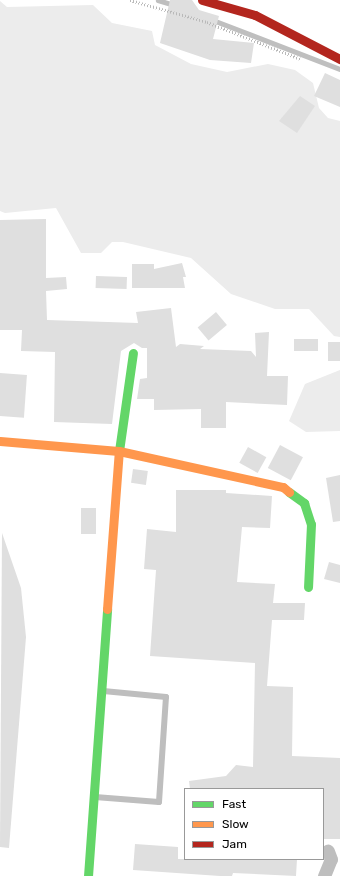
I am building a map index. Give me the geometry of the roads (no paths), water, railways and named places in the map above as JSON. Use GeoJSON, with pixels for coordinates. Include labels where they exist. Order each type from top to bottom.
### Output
{"type":"FeatureCollection","features":[{"type":"Feature","properties":{"kind":"street"},"geometry":{"type":"LineString","coordinates":[[202,0],[255,15],[340,59]]}},
{"type":"Feature","properties":{"kind":"street"},"geometry":{"type":"LineString","coordinates":[[88,876],[95,798],[119,451],[132,352]]}},
{"type":"Feature","properties":{"kind":"street"},"geometry":{"type":"LineString","coordinates":[[0,441],[119,451],[283,487],[304,503],[311,524],[308,587]]}},
{"type":"Feature","properties":{"kind":"street"},"geometry":{"type":"LineString","coordinates":[[324,876],[331,859],[328,851]]}},
{"type":"Feature","properties":{"kind":"lane"},"geometry":{"type":"LineString","coordinates":[[95,798],[159,802],[166,697],[102,691]]}},
{"type":"Feature","properties":{"kind":"waterway"},"geometry":{"type":"LineString","coordinates":[[158,0],[174,5]]}},
{"type":"Feature","properties":{"kind":"waterway"},"geometry":{"type":"LineString","coordinates":[[213,20],[340,69]]}}]}
